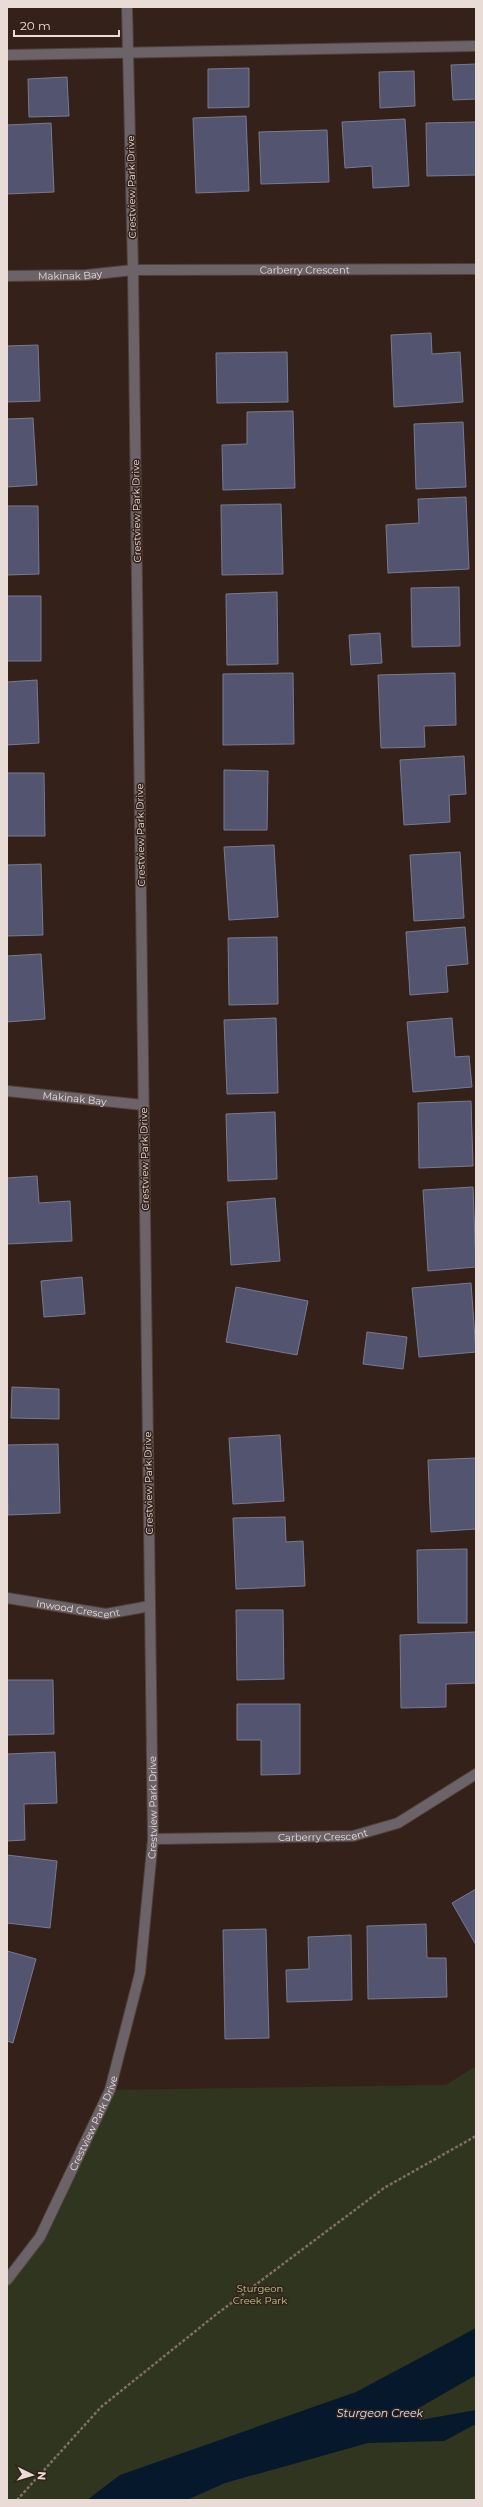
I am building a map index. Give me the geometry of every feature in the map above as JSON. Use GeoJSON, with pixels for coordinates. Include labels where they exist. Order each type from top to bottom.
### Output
{"type":"FeatureCollection","features":[{"type":"Feature","properties":{"kind":"street","name":"Crestview Park Drive"},"geometry":{"type":"LineString","coordinates":[[7,2280],[40,2237],[110,2090],[140,1973],[153,1839],[133,270],[127,7]]}},
{"type":"Feature","properties":{"kind":"street"},"geometry":{"type":"LineString","coordinates":[[7,55],[476,46]]}},
{"type":"Feature","properties":{"kind":"street","name":"Carberry Crescent"},"geometry":{"type":"LineString","coordinates":[[133,270],[476,269]]}},
{"type":"Feature","properties":{"kind":"street","name":"Makinak Bay"},"geometry":{"type":"LineString","coordinates":[[7,276],[86,275],[133,270]]}},
{"type":"Feature","properties":{"kind":"street","name":"Makinak Bay"},"geometry":{"type":"LineString","coordinates":[[7,1091],[143,1105]]}},
{"type":"Feature","properties":{"kind":"street","name":"Inwood Crescent"},"geometry":{"type":"LineString","coordinates":[[7,1598],[106,1614],[150,1606]]}},
{"type":"Feature","properties":{"kind":"street","name":"Carberry Crescent"},"geometry":{"type":"LineString","coordinates":[[153,1839],[353,1836],[398,1823],[476,1774]]}},
{"type":"Feature","properties":{"kind":"path"},"geometry":{"type":"LineString","coordinates":[[17,2500],[101,2407],[218,2313],[384,2188],[476,2136]]}},
{"type":"Feature","properties":{"kind":"green space","name":"Sturgeon Creek Park"},"geometry":{"type":"Polygon","coordinates":[[[476,2066],[476,2500],[7,2500],[7,2280],[40,2237],[110,2090],[446,2085],[476,2066]]]}},
{"type":"Feature","properties":{"kind":"water","name":"Sturgeon Creek"},"geometry":{"type":"Polygon","coordinates":[[[476,2328],[476,2375],[412,2412],[420,2420],[476,2410],[476,2424],[444,2441],[368,2443],[225,2483],[187,2500],[87,2500],[120,2475],[356,2392],[476,2328]]]}},
{"type":"Feature","properties":{"kind":"building"},"geometry":{"type":"Polygon","coordinates":[[[476,64],[476,99],[453,100],[451,65],[476,64]]]}},
{"type":"Feature","properties":{"kind":"building"},"geometry":{"type":"Polygon","coordinates":[[[249,68],[249,107],[208,108],[208,69],[249,68]]]}},
{"type":"Feature","properties":{"kind":"building"},"geometry":{"type":"Polygon","coordinates":[[[414,71],[415,106],[380,108],[379,72],[414,71]]]}},
{"type":"Feature","properties":{"kind":"building"},"geometry":{"type":"Polygon","coordinates":[[[67,77],[69,116],[29,117],[28,79],[67,77]]]}},
{"type":"Feature","properties":{"kind":"building"},"geometry":{"type":"Polygon","coordinates":[[[246,116],[249,191],[196,193],[193,118],[246,116]]]}},
{"type":"Feature","properties":{"kind":"building"},"geometry":{"type":"Polygon","coordinates":[[[405,119],[409,186],[373,188],[372,166],[345,168],[342,122],[405,119]]]}},
{"type":"Feature","properties":{"kind":"building"},"geometry":{"type":"Polygon","coordinates":[[[476,122],[476,175],[427,176],[426,123],[476,122]]]}},
{"type":"Feature","properties":{"kind":"building"},"geometry":{"type":"Polygon","coordinates":[[[51,123],[54,192],[7,194],[7,125],[51,123]]]}},
{"type":"Feature","properties":{"kind":"building"},"geometry":{"type":"Polygon","coordinates":[[[327,130],[329,182],[261,184],[259,132],[327,130]]]}},
{"type":"Feature","properties":{"kind":"building"},"geometry":{"type":"Polygon","coordinates":[[[431,333],[432,354],[460,352],[463,402],[394,407],[391,335],[431,333]]]}},
{"type":"Feature","properties":{"kind":"building"},"geometry":{"type":"Polygon","coordinates":[[[38,345],[40,401],[7,402],[7,346],[38,345]]]}},
{"type":"Feature","properties":{"kind":"building"},"geometry":{"type":"Polygon","coordinates":[[[287,352],[288,402],[217,403],[216,353],[287,352]]]}},
{"type":"Feature","properties":{"kind":"building"},"geometry":{"type":"Polygon","coordinates":[[[293,411],[295,488],[223,490],[222,445],[247,444],[247,412],[293,411]]]}},
{"type":"Feature","properties":{"kind":"building"},"geometry":{"type":"Polygon","coordinates":[[[33,418],[37,485],[7,487],[7,419],[33,418]]]}},
{"type":"Feature","properties":{"kind":"building"},"geometry":{"type":"Polygon","coordinates":[[[463,422],[466,487],[416,489],[414,424],[463,422]]]}},
{"type":"Feature","properties":{"kind":"building"},"geometry":{"type":"Polygon","coordinates":[[[466,497],[469,569],[388,573],[386,525],[419,523],[418,499],[466,497]]]}},
{"type":"Feature","properties":{"kind":"building"},"geometry":{"type":"Polygon","coordinates":[[[281,504],[283,574],[222,575],[221,505],[281,504]]]}},
{"type":"Feature","properties":{"kind":"building"},"geometry":{"type":"Polygon","coordinates":[[[7,506],[38,506],[39,574],[7,575],[7,506]]]}},
{"type":"Feature","properties":{"kind":"building"},"geometry":{"type":"Polygon","coordinates":[[[459,587],[460,646],[412,647],[411,588],[459,587]]]}},
{"type":"Feature","properties":{"kind":"building"},"geometry":{"type":"Polygon","coordinates":[[[277,592],[278,664],[227,665],[226,594],[277,592]]]}},
{"type":"Feature","properties":{"kind":"building"},"geometry":{"type":"Polygon","coordinates":[[[7,596],[41,596],[41,661],[7,661],[7,596]]]}},
{"type":"Feature","properties":{"kind":"building"},"geometry":{"type":"Polygon","coordinates":[[[380,633],[382,663],[351,665],[349,635],[380,633]]]}},
{"type":"Feature","properties":{"kind":"building"},"geometry":{"type":"Polygon","coordinates":[[[293,673],[294,744],[223,745],[223,674],[293,673]]]}},
{"type":"Feature","properties":{"kind":"building"},"geometry":{"type":"Polygon","coordinates":[[[455,673],[456,725],[424,726],[425,747],[381,748],[378,675],[455,673]]]}},
{"type":"Feature","properties":{"kind":"building"},"geometry":{"type":"Polygon","coordinates":[[[37,680],[39,743],[7,745],[7,682],[37,680]]]}},
{"type":"Feature","properties":{"kind":"building"},"geometry":{"type":"Polygon","coordinates":[[[464,756],[466,794],[449,795],[450,822],[404,825],[400,760],[464,756]]]}},
{"type":"Feature","properties":{"kind":"building"},"geometry":{"type":"Polygon","coordinates":[[[224,770],[268,771],[267,830],[224,830],[224,770]]]}},
{"type":"Feature","properties":{"kind":"building"},"geometry":{"type":"Polygon","coordinates":[[[7,773],[44,773],[45,836],[7,836],[7,773]]]}},
{"type":"Feature","properties":{"kind":"building"},"geometry":{"type":"Polygon","coordinates":[[[274,845],[278,917],[229,920],[224,847],[274,845]]]}},
{"type":"Feature","properties":{"kind":"building"},"geometry":{"type":"Polygon","coordinates":[[[460,852],[464,918],[414,921],[410,855],[460,852]]]}},
{"type":"Feature","properties":{"kind":"building"},"geometry":{"type":"Polygon","coordinates":[[[41,864],[43,935],[7,936],[7,865],[41,864]]]}},
{"type":"Feature","properties":{"kind":"building"},"geometry":{"type":"Polygon","coordinates":[[[465,927],[468,964],[446,966],[448,992],[410,995],[406,932],[465,927]]]}},
{"type":"Feature","properties":{"kind":"building"},"geometry":{"type":"Polygon","coordinates":[[[277,937],[278,1004],[229,1005],[228,938],[277,937]]]}},
{"type":"Feature","properties":{"kind":"building"},"geometry":{"type":"Polygon","coordinates":[[[41,954],[45,1019],[7,1022],[7,956],[41,954]]]}},
{"type":"Feature","properties":{"kind":"building"},"geometry":{"type":"Polygon","coordinates":[[[276,1018],[278,1093],[227,1094],[224,1020],[276,1018]]]}},
{"type":"Feature","properties":{"kind":"building"},"geometry":{"type":"Polygon","coordinates":[[[452,1018],[455,1057],[469,1056],[472,1087],[413,1092],[407,1022],[452,1018]]]}},
{"type":"Feature","properties":{"kind":"building"},"geometry":{"type":"Polygon","coordinates":[[[471,1101],[473,1166],[419,1168],[418,1103],[471,1101]]]}},
{"type":"Feature","properties":{"kind":"building"},"geometry":{"type":"Polygon","coordinates":[[[275,1112],[277,1179],[228,1181],[226,1114],[275,1112]]]}},
{"type":"Feature","properties":{"kind":"building"},"geometry":{"type":"Polygon","coordinates":[[[37,1176],[39,1203],[70,1201],[72,1241],[7,1244],[7,1178],[37,1176]]]}},
{"type":"Feature","properties":{"kind":"building"},"geometry":{"type":"Polygon","coordinates":[[[473,1187],[476,1267],[428,1271],[423,1190],[473,1187]]]}},
{"type":"Feature","properties":{"kind":"building"},"geometry":{"type":"Polygon","coordinates":[[[275,1198],[280,1261],[231,1265],[227,1202],[275,1198]]]}},
{"type":"Feature","properties":{"kind":"building"},"geometry":{"type":"Polygon","coordinates":[[[82,1277],[85,1314],[44,1317],[41,1281],[82,1277]]]}},
{"type":"Feature","properties":{"kind":"building"},"geometry":{"type":"Polygon","coordinates":[[[471,1283],[476,1352],[419,1357],[412,1288],[471,1283]]]}},
{"type":"Feature","properties":{"kind":"building"},"geometry":{"type":"Polygon","coordinates":[[[236,1287],[308,1301],[297,1355],[226,1342],[236,1287]]]}},
{"type":"Feature","properties":{"kind":"building"},"geometry":{"type":"Polygon","coordinates":[[[367,1332],[407,1337],[403,1369],[363,1364],[367,1332]]]}},
{"type":"Feature","properties":{"kind":"building"},"geometry":{"type":"Polygon","coordinates":[[[12,1387],[59,1389],[59,1419],[11,1418],[12,1387]]]}},
{"type":"Feature","properties":{"kind":"building"},"geometry":{"type":"Polygon","coordinates":[[[280,1435],[284,1501],[233,1504],[229,1438],[280,1435]]]}},
{"type":"Feature","properties":{"kind":"building"},"geometry":{"type":"Polygon","coordinates":[[[58,1444],[60,1513],[8,1515],[7,1445],[58,1444]]]}},
{"type":"Feature","properties":{"kind":"building"},"geometry":{"type":"Polygon","coordinates":[[[476,1458],[476,1529],[431,1532],[428,1460],[476,1458]]]}},
{"type":"Feature","properties":{"kind":"building"},"geometry":{"type":"Polygon","coordinates":[[[285,1517],[286,1542],[303,1541],[305,1586],[236,1589],[233,1518],[285,1517]]]}},
{"type":"Feature","properties":{"kind":"building"},"geometry":{"type":"Polygon","coordinates":[[[467,1549],[467,1623],[418,1623],[417,1550],[467,1549]]]}},
{"type":"Feature","properties":{"kind":"building"},"geometry":{"type":"Polygon","coordinates":[[[236,1610],[283,1610],[284,1679],[237,1680],[236,1610]]]}},
{"type":"Feature","properties":{"kind":"building"},"geometry":{"type":"Polygon","coordinates":[[[476,1632],[476,1683],[446,1684],[446,1707],[401,1708],[400,1635],[476,1632]]]}},
{"type":"Feature","properties":{"kind":"building"},"geometry":{"type":"Polygon","coordinates":[[[7,1680],[53,1680],[54,1734],[7,1735],[7,1680]]]}},
{"type":"Feature","properties":{"kind":"building"},"geometry":{"type":"Polygon","coordinates":[[[237,1704],[300,1704],[300,1774],[261,1775],[261,1740],[237,1740],[237,1704]]]}},
{"type":"Feature","properties":{"kind":"building"},"geometry":{"type":"Polygon","coordinates":[[[55,1752],[57,1803],[24,1804],[25,1840],[7,1841],[7,1754],[55,1752]]]}},
{"type":"Feature","properties":{"kind":"building"},"geometry":{"type":"Polygon","coordinates":[[[7,1855],[57,1861],[50,1928],[7,1923],[7,1855]]]}},
{"type":"Feature","properties":{"kind":"building"},"geometry":{"type":"Polygon","coordinates":[[[476,1889],[476,1945],[452,1903],[476,1889]]]}},
{"type":"Feature","properties":{"kind":"building"},"geometry":{"type":"Polygon","coordinates":[[[426,1924],[427,1958],[446,1958],[447,1997],[368,1999],[367,1926],[426,1924]]]}},
{"type":"Feature","properties":{"kind":"building"},"geometry":{"type":"Polygon","coordinates":[[[266,1929],[269,2038],[225,2039],[223,1930],[266,1929]]]}},
{"type":"Feature","properties":{"kind":"building"},"geometry":{"type":"Polygon","coordinates":[[[351,1935],[352,2000],[287,2002],[286,1970],[309,1969],[308,1937],[351,1935]]]}},
{"type":"Feature","properties":{"kind":"building"},"geometry":{"type":"Polygon","coordinates":[[[7,1951],[36,1959],[13,2043],[7,2041],[7,1951]]]}}]}
